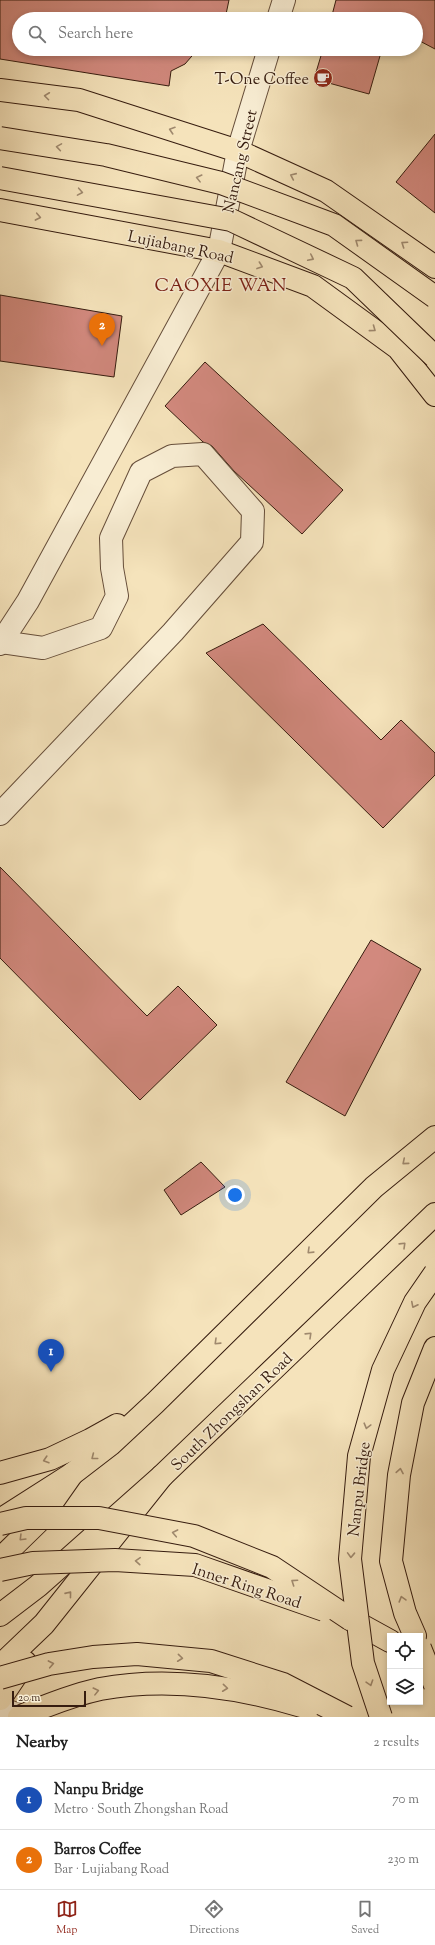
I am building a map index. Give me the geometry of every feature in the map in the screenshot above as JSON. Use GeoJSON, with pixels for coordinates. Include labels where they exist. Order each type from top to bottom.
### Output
{"type":"FeatureCollection","features":[{"type":"Feature","properties":{"kind":"main road"},"geometry":{"type":"LineString","coordinates":[[0,90],[79,100],[238,151],[326,190],[435,267]]}},
{"type":"Feature","properties":{"kind":"main road"},"geometry":{"type":"LineString","coordinates":[[0,138],[106,155],[228,185],[334,225],[435,298]]}},
{"type":"Feature","properties":{"kind":"main road"},"geometry":{"type":"LineString","coordinates":[[0,178],[231,220],[353,278],[435,357]]}},
{"type":"Feature","properties":{"kind":"main road","name":"Lujiabang Road"},"geometry":{"type":"LineString","coordinates":[[0,210],[220,251],[313,286],[398,348],[435,395]]}},
{"type":"Feature","properties":{"kind":"main road"},"geometry":{"type":"LineString","coordinates":[[0,1520],[72,1474],[111,1444],[155,1403],[374,1188],[435,1137]]}},
{"type":"Feature","properties":{"kind":"main road","name":"South Zhongshan Road"},"geometry":{"type":"LineString","coordinates":[[0,1666],[44,1624],[162,1476],[435,1214]]}},
{"type":"Feature","properties":{"kind":"main road","name":"Nanpu Bridge"},"geometry":{"type":"LineString","coordinates":[[381,1717],[363,1663],[350,1559],[359,1456],[383,1370],[415,1302],[435,1273]]}},
{"type":"Feature","properties":{"kind":"main road"},"geometry":{"type":"LineString","coordinates":[[414,1633],[406,1613],[391,1561],[399,1475],[413,1403],[435,1348]]}},
{"type":"Feature","properties":{"kind":"main road"},"geometry":{"type":"LineString","coordinates":[[0,1473],[50,1459],[90,1440],[155,1403]]}},
{"type":"Feature","properties":{"kind":"main road"},"geometry":{"type":"LineString","coordinates":[[0,1559],[39,1521],[72,1474]]}},
{"type":"Feature","properties":{"kind":"main road"},"geometry":{"type":"LineString","coordinates":[[0,1614],[38,1586],[162,1476]]}},
{"type":"Feature","properties":{"kind":"main road"},"geometry":{"type":"LineString","coordinates":[[0,1524],[26,1518],[99,1518],[194,1536],[272,1567],[350,1619]]}},
{"type":"Feature","properties":{"kind":"main road","name":"Inner Ring Road"},"geometry":{"type":"LineString","coordinates":[[0,1570],[33,1563],[115,1560],[195,1565],[285,1598],[350,1619],[387,1639]]}},
{"type":"Feature","properties":{"kind":"main road","name":"South Zhongshan Road"},"geometry":{"type":"LineString","coordinates":[[0,1698],[28,1656],[44,1624]]}},
{"type":"Feature","properties":{"kind":"main road"},"geometry":{"type":"LineString","coordinates":[[0,1678],[49,1664],[93,1657],[137,1654],[211,1661],[283,1684],[347,1717]]}},
{"type":"Feature","properties":{"kind":"main road"},"geometry":{"type":"LineString","coordinates":[[423,1655],[435,1684]]}},
{"type":"Feature","properties":{"kind":"main road"},"geometry":{"type":"LineString","coordinates":[[423,1660],[435,1667]]}},
{"type":"Feature","properties":{"kind":"main road"},"geometry":{"type":"LineString","coordinates":[[19,1717],[56,1702],[100,1689],[141,1684],[196,1685],[241,1690],[339,1717]]}},
{"type":"Feature","properties":{"kind":"street"},"geometry":{"type":"LineString","coordinates":[[280,12],[284,0]]}},
{"type":"Feature","properties":{"kind":"street","name":"Nancang Street"},"geometry":{"type":"LineString","coordinates":[[1,643],[28,601],[220,251],[238,151],[267,56]]}},
{"type":"Feature","properties":{"kind":"street"},"geometry":{"type":"LineString","coordinates":[[0,814],[173,632],[252,542],[253,511],[203,454],[172,456],[141,472],[111,538],[112,568],[117,596],[101,628],[43,648],[1,643]]}},
{"type":"Feature","properties":{"kind":"street"},"geometry":{"type":"LineString","coordinates":[[0,1708],[25,1717]]}},
{"type":"Feature","properties":{"kind":"building"},"geometry":{"type":"Polygon","coordinates":[[[0,0],[229,0],[226,12],[12,12],[12,56],[192,56],[185,64],[171,71],[169,86],[0,59],[0,0]]]}},
{"type":"Feature","properties":{"kind":"building"},"geometry":{"type":"Polygon","coordinates":[[[336,0],[435,0],[435,49],[423,43],[423,12],[333,12],[336,0]]]}},
{"type":"Feature","properties":{"kind":"building"},"geometry":{"type":"Polygon","coordinates":[[[321,56],[380,56],[369,94],[314,79],[321,56]]]}},
{"type":"Feature","properties":{"kind":"building"},"geometry":{"type":"Polygon","coordinates":[[[435,134],[435,213],[396,182],[435,134]]]}},
{"type":"Feature","properties":{"kind":"building"},"geometry":{"type":"Polygon","coordinates":[[[0,295],[122,316],[114,377],[0,361],[0,295]]]}},
{"type":"Feature","properties":{"kind":"building"},"geometry":{"type":"Polygon","coordinates":[[[205,362],[343,490],[302,534],[234,471],[212,446],[203,442],[165,406],[205,362]]]}},
{"type":"Feature","properties":{"kind":"building"},"geometry":{"type":"Polygon","coordinates":[[[263,624],[381,740],[401,720],[435,753],[435,775],[383,828],[206,653],[263,624]]]}},
{"type":"Feature","properties":{"kind":"building"},"geometry":{"type":"Polygon","coordinates":[[[0,867],[147,1016],[178,986],[217,1025],[140,1100],[0,958],[0,867]]]}},
{"type":"Feature","properties":{"kind":"building"},"geometry":{"type":"Polygon","coordinates":[[[371,940],[421,969],[345,1116],[286,1082],[371,940]]]}},
{"type":"Feature","properties":{"kind":"building"},"geometry":{"type":"Polygon","coordinates":[[[201,1162],[225,1187],[181,1215],[164,1190],[201,1162]]]}},
{"type":"Feature","properties":{"kind":"place","name":"T-One Coffee"},"geometry":{"type":"Point","coordinates":[323,78]}},
{"type":"Feature","properties":{"kind":"place","name":"Barros Coffee"},"geometry":{"type":"Point","coordinates":[102,346]}},
{"type":"Feature","properties":{"kind":"place","name":"Nanpu Bridge"},"geometry":{"type":"Point","coordinates":[51,1372]}},
{"type":"Feature","properties":{"kind":"district","name":"CAOXIE WAN"},"geometry":{"type":"Point","coordinates":[221,285]}}]}
